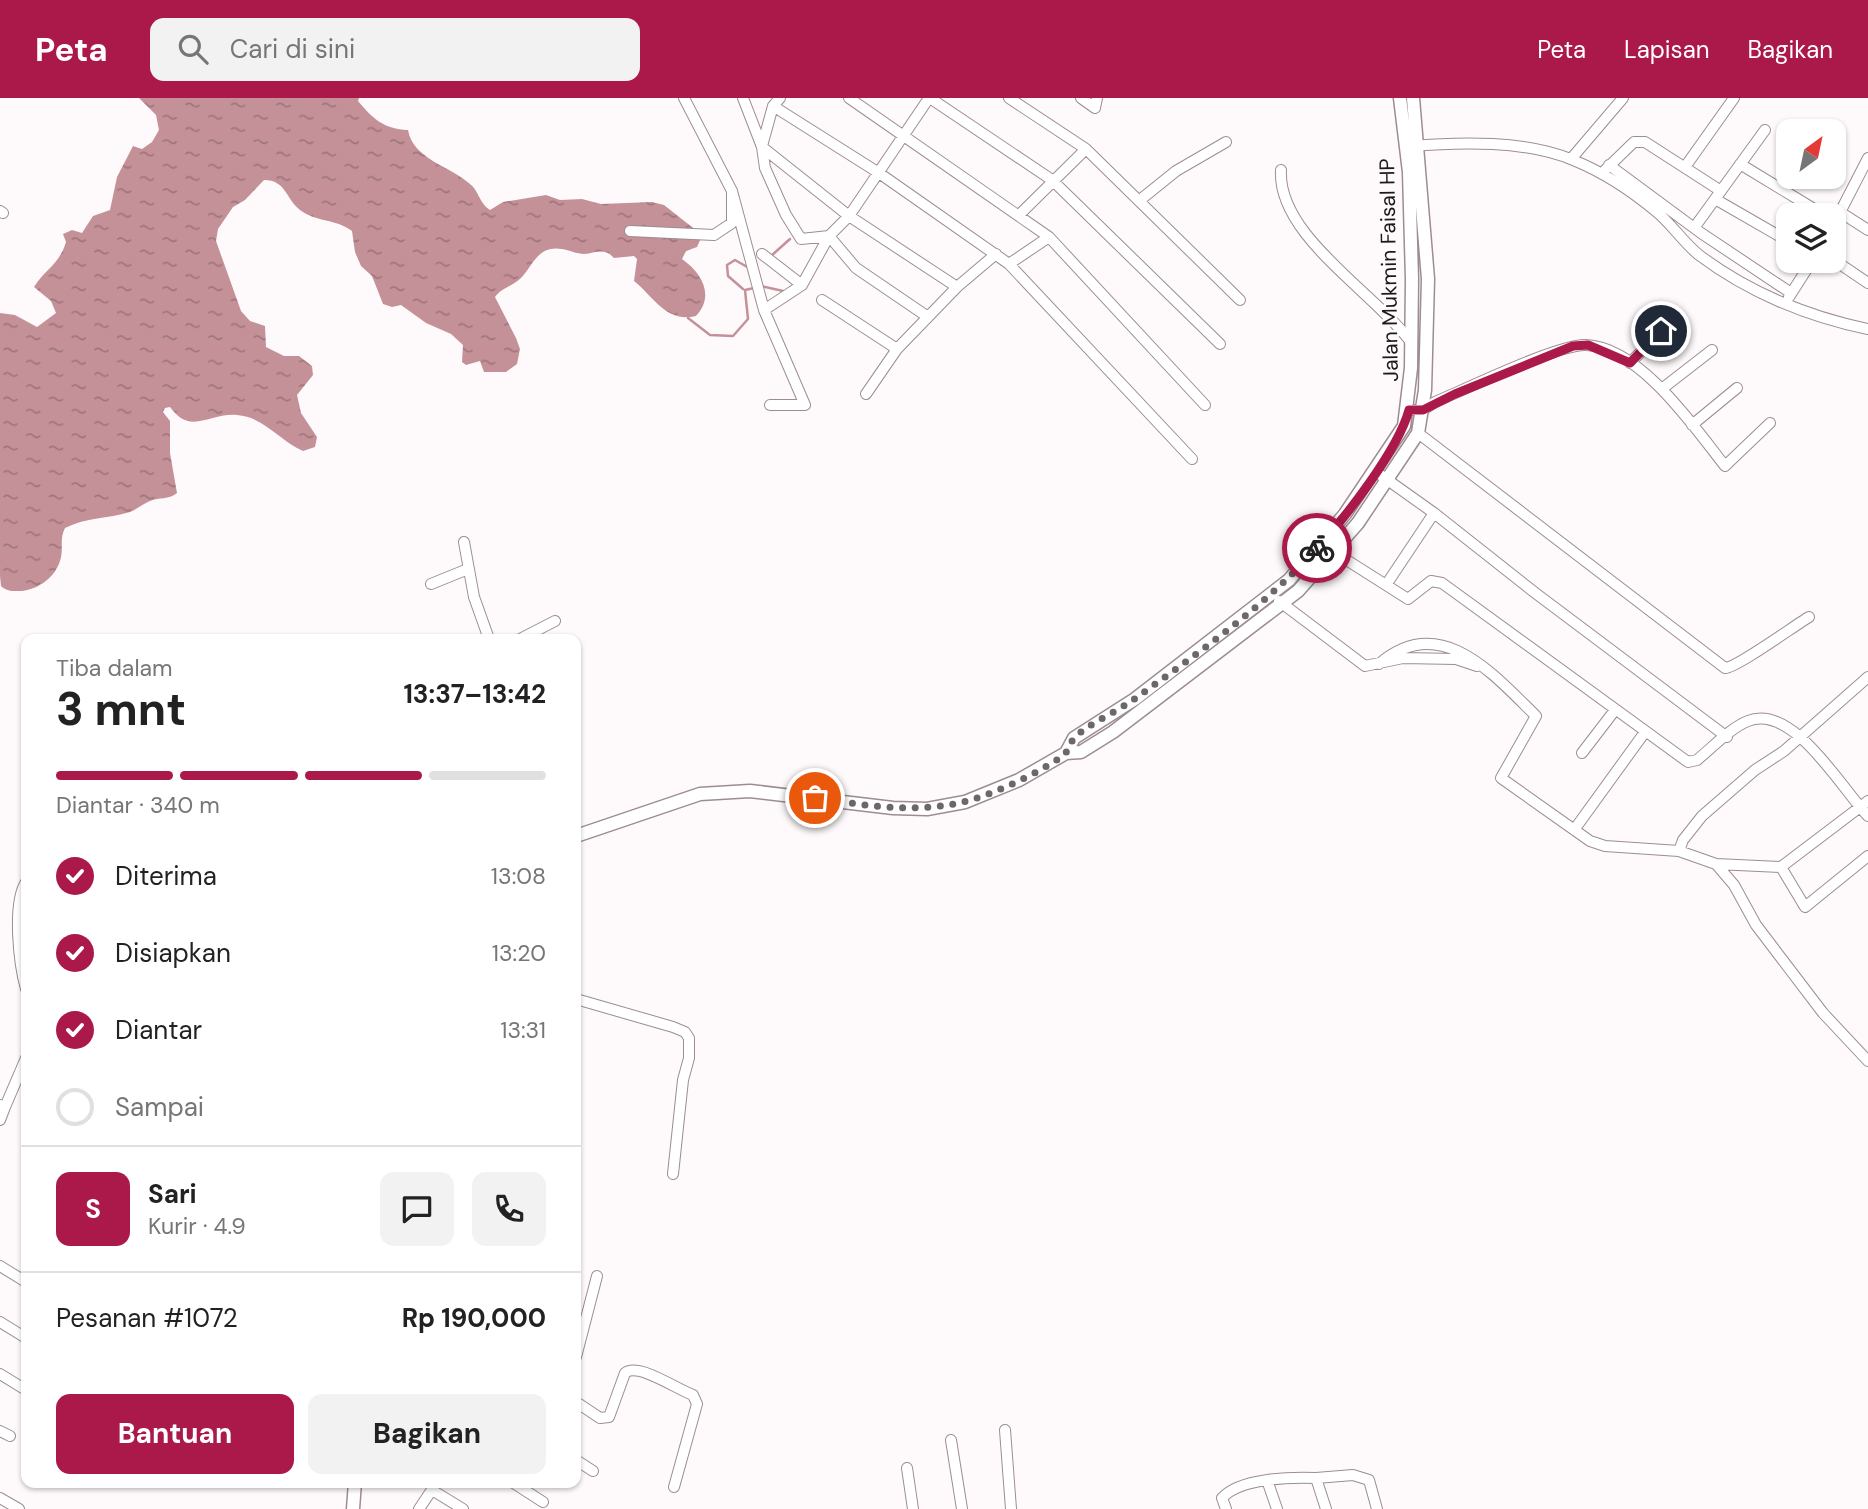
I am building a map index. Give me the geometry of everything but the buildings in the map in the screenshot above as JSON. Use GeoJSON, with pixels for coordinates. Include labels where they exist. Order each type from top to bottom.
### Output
{"type":"FeatureCollection","features":[{"type":"Feature","properties":{"kind":"street"},"geometry":{"type":"LineString","coordinates":[[684,98],[732,191],[764,304],[805,405],[770,405]]}},
{"type":"Feature","properties":{"kind":"street"},"geometry":{"type":"LineString","coordinates":[[743,98],[762,147],[765,168],[786,215],[801,239],[829,236]]}},
{"type":"Feature","properties":{"kind":"street"},"geometry":{"type":"LineString","coordinates":[[849,98],[1049,237],[1205,405]]}},
{"type":"Feature","properties":{"kind":"street"},"geometry":{"type":"LineString","coordinates":[[764,304],[802,285],[829,236],[849,216],[930,98],[1052,180],[1220,344]]}},
{"type":"Feature","properties":{"kind":"street"},"geometry":{"type":"LineString","coordinates":[[1009,98],[1086,149],[1240,300]]}},
{"type":"Feature","properties":{"kind":"street"},"geometry":{"type":"LineString","coordinates":[[1081,98],[1095,108],[1097,98]]}},
{"type":"Feature","properties":{"kind":"street","name":"Jalan Mukmin Faisal HP"},"geometry":{"type":"LineString","coordinates":[[581,834],[700,794],[750,791],[879,807],[927,809],[965,802],[1019,780],[1066,753],[1081,752],[1119,728],[1282,604],[1334,552],[1418,433],[1423,410],[1428,279],[1412,146],[1400,98]]}},
{"type":"Feature","properties":{"kind":"street","name":"Jalan Mukmin Faisal HP"},"geometry":{"type":"LineString","coordinates":[[1066,753],[1074,738],[1135,699],[1271,594],[1324,542],[1398,438],[1409,410],[1413,98]]}},
{"type":"Feature","properties":{"kind":"street"},"geometry":{"type":"LineString","coordinates":[[1571,159],[1623,98]]}},
{"type":"Feature","properties":{"kind":"street"},"geometry":{"type":"LineString","coordinates":[[1685,167],[1734,98]]}},
{"type":"Feature","properties":{"kind":"street"},"geometry":{"type":"LineString","coordinates":[[762,147],[776,102],[996,254],[1009,264],[1192,459]]}},
{"type":"Feature","properties":{"kind":"street"},"geometry":{"type":"LineString","coordinates":[[1694,228],[1765,130]]}},
{"type":"Feature","properties":{"kind":"street"},"geometry":{"type":"LineString","coordinates":[[1601,174],[1638,141],[1645,142],[1685,167],[1718,195],[1776,233]]}},
{"type":"Feature","properties":{"kind":"street"},"geometry":{"type":"LineString","coordinates":[[1140,200],[1176,171],[1226,142]]}},
{"type":"Feature","properties":{"kind":"street"},"geometry":{"type":"LineString","coordinates":[[1412,146],[1508,145],[1571,159],[1601,174],[1658,213],[1697,253],[1756,291],[1868,329]]}},
{"type":"Feature","properties":{"kind":"street"},"geometry":{"type":"LineString","coordinates":[[762,147],[849,216],[957,287]]}},
{"type":"Feature","properties":{"kind":"street"},"geometry":{"type":"LineString","coordinates":[[1019,215],[1086,149]]}},
{"type":"Feature","properties":{"kind":"street"},"geometry":{"type":"LineString","coordinates":[[1846,203],[1864,174],[1868,158]]}},
{"type":"Feature","properties":{"kind":"street"},"geometry":{"type":"LineString","coordinates":[[1740,164],[1804,203]]}},
{"type":"Feature","properties":{"kind":"street"},"geometry":{"type":"LineString","coordinates":[[1609,165],[1694,228],[1791,293]]}},
{"type":"Feature","properties":{"kind":"street"},"geometry":{"type":"LineString","coordinates":[[1281,170],[1280,186],[1289,212],[1310,238],[1410,341]]}},
{"type":"Feature","properties":{"kind":"street"},"geometry":{"type":"LineString","coordinates":[[630,231],[714,235],[732,223],[732,191]]}},
{"type":"Feature","properties":{"kind":"street"},"geometry":{"type":"LineString","coordinates":[[1846,216],[1868,230]]}},
{"type":"Feature","properties":{"kind":"street"},"geometry":{"type":"LineString","coordinates":[[829,236],[856,268],[928,317]]}},
{"type":"Feature","properties":{"kind":"street"},"geometry":{"type":"LineString","coordinates":[[1009,264],[1049,237]]}},
{"type":"Feature","properties":{"kind":"street"},"geometry":{"type":"LineString","coordinates":[[762,254],[802,285]]}},
{"type":"Feature","properties":{"kind":"street"},"geometry":{"type":"LineString","coordinates":[[866,394],[897,349],[957,287],[996,254]]}},
{"type":"Feature","properties":{"kind":"street"},"geometry":{"type":"LineString","coordinates":[[1846,268],[1868,283]]}},
{"type":"Feature","properties":{"kind":"street"},"geometry":{"type":"LineString","coordinates":[[1785,303],[1804,273]]}},
{"type":"Feature","properties":{"kind":"street"},"geometry":{"type":"LineString","coordinates":[[822,300],[897,349]]}},
{"type":"Feature","properties":{"kind":"street"},"geometry":{"type":"LineString","coordinates":[[1630,363],[1676,316]]}},
{"type":"Feature","properties":{"kind":"street"},"geometry":{"type":"LineString","coordinates":[[1409,410],[1423,410],[1455,394],[1573,346],[1588,345],[1630,363],[1662,388],[1725,466],[1770,423]]}},
{"type":"Feature","properties":{"kind":"street"},"geometry":{"type":"LineString","coordinates":[[1662,388],[1712,350]]}},
{"type":"Feature","properties":{"kind":"street"},"geometry":{"type":"LineString","coordinates":[[1692,425],[1737,388]]}},
{"type":"Feature","properties":{"kind":"street"},"geometry":{"type":"LineString","coordinates":[[1418,433],[1726,668],[1737,665],[1766,643],[1809,617]]}},
{"type":"Feature","properties":{"kind":"street"},"geometry":{"type":"LineString","coordinates":[[1375,471],[1727,737]]}},
{"type":"Feature","properties":{"kind":"street"},"geometry":{"type":"LineString","coordinates":[[1386,585],[1434,513]]}},
{"type":"Feature","properties":{"kind":"street"},"geometry":{"type":"LineString","coordinates":[[464,542],[468,569],[488,634]]}},
{"type":"Feature","properties":{"kind":"street"},"geometry":{"type":"LineString","coordinates":[[1271,594],[1359,662],[1371,667],[1400,648],[1417,644],[1437,646],[1469,655],[1493,674],[1536,716],[1500,778],[1574,830],[1605,846],[1679,851],[1716,864],[1781,867],[1865,808],[1800,736],[1769,718],[1749,720],[1693,762],[1645,732],[1442,583],[1431,581],[1408,599],[1334,552]]}},
{"type":"Feature","properties":{"kind":"street"},"geometry":{"type":"LineString","coordinates":[[430,584],[468,569]]}},
{"type":"Feature","properties":{"kind":"street"},"geometry":{"type":"LineString","coordinates":[[530,634],[555,621]]}},
{"type":"Feature","properties":{"kind":"street"},"geometry":{"type":"LineString","coordinates":[[1679,851],[1683,840],[1702,816],[1868,677]]}},
{"type":"Feature","properties":{"kind":"street"},"geometry":{"type":"LineString","coordinates":[[1582,754],[1615,710]]}},
{"type":"Feature","properties":{"kind":"street"},"geometry":{"type":"LineString","coordinates":[[1574,830],[1645,732]]}},
{"type":"Feature","properties":{"kind":"street"},"geometry":{"type":"LineString","coordinates":[[1781,867],[1805,907],[1868,856]]}},
{"type":"Feature","properties":{"kind":"street"},"geometry":{"type":"LineString","coordinates":[[1716,864],[1734,885],[1756,925],[1823,1013],[1868,1061]]}},
{"type":"Feature","properties":{"kind":"street"},"geometry":{"type":"LineString","coordinates":[[21,892],[17,911],[21,946]]}},
{"type":"Feature","properties":{"kind":"street"},"geometry":{"type":"LineString","coordinates":[[581,1000],[673,1027],[685,1032],[689,1038],[689,1058],[683,1080],[673,1174]]}},
{"type":"Feature","properties":{"kind":"street"},"geometry":{"type":"LineString","coordinates":[[0,1120],[3,1106],[21,1068]]}},
{"type":"Feature","properties":{"kind":"street"},"geometry":{"type":"LineString","coordinates":[[0,1266],[21,1279]]}},
{"type":"Feature","properties":{"kind":"street"},"geometry":{"type":"LineString","coordinates":[[581,1338],[597,1276]]}},
{"type":"Feature","properties":{"kind":"street"},"geometry":{"type":"LineString","coordinates":[[0,1322],[21,1335]]}},
{"type":"Feature","properties":{"kind":"street"},"geometry":{"type":"LineString","coordinates":[[581,1405],[600,1418],[609,1417],[625,1373],[639,1368],[675,1389],[693,1395],[697,1404],[674,1487]]}},
{"type":"Feature","properties":{"kind":"street"},"geometry":{"type":"LineString","coordinates":[[0,1374],[21,1387]]}},
{"type":"Feature","properties":{"kind":"street"},"geometry":{"type":"LineString","coordinates":[[1005,1430],[1011,1509]]}},
{"type":"Feature","properties":{"kind":"street"},"geometry":{"type":"LineString","coordinates":[[0,1431],[10,1436]]}},
{"type":"Feature","properties":{"kind":"street"},"geometry":{"type":"LineString","coordinates":[[951,1440],[962,1509]]}},
{"type":"Feature","properties":{"kind":"street"},"geometry":{"type":"LineString","coordinates":[[581,1463],[593,1471]]}},
{"type":"Feature","properties":{"kind":"street"},"geometry":{"type":"LineString","coordinates":[[906,1468],[913,1509]]}},
{"type":"Feature","properties":{"kind":"street"},"geometry":{"type":"LineString","coordinates":[[1226,1509],[1222,1498],[1227,1493],[1268,1480],[1353,1475],[1369,1479],[1377,1509]]}},
{"type":"Feature","properties":{"kind":"street"},"geometry":{"type":"LineString","coordinates":[[1316,1478],[1326,1509]]}},
{"type":"Feature","properties":{"kind":"street"},"geometry":{"type":"LineString","coordinates":[[1268,1480],[1277,1509]]}},
{"type":"Feature","properties":{"kind":"street"},"geometry":{"type":"LineString","coordinates":[[353,1509],[355,1488]]}},
{"type":"Feature","properties":{"kind":"street"},"geometry":{"type":"LineString","coordinates":[[419,1509],[433,1488]]}},
{"type":"Feature","properties":{"kind":"street"},"geometry":{"type":"LineString","coordinates":[[437,1488],[463,1509]]}},
{"type":"Feature","properties":{"kind":"street"},"geometry":{"type":"LineString","coordinates":[[521,1488],[543,1502]]}},
{"type":"Feature","properties":{"kind":"street"},"geometry":{"type":"LineString","coordinates":[[0,1498],[15,1508]]}},
{"type":"Feature","properties":{"kind":"water"},"geometry":{"type":"Polygon","coordinates":[[[139,98],[359,98],[358,101],[363,107],[380,122],[392,128],[408,130],[417,148],[470,184],[490,210],[503,202],[546,195],[560,200],[582,199],[601,204],[652,202],[664,205],[697,231],[701,238],[697,247],[686,251],[682,259],[695,271],[704,285],[705,301],[696,316],[676,316],[661,307],[634,281],[637,259],[634,256],[614,258],[603,252],[584,254],[562,249],[547,250],[537,257],[521,278],[495,297],[520,349],[517,364],[506,372],[484,372],[480,361],[466,365],[462,362],[463,345],[451,334],[426,323],[401,305],[392,307],[383,304],[372,276],[361,266],[355,252],[352,231],[340,224],[306,214],[295,206],[277,183],[264,180],[245,200],[233,207],[218,229],[216,241],[241,311],[250,321],[265,326],[266,347],[284,356],[299,356],[312,366],[313,375],[297,395],[301,413],[317,437],[315,447],[303,451],[247,417],[227,415],[193,422],[178,416],[170,407],[165,408],[163,412],[170,421],[170,453],[177,493],[150,501],[130,512],[65,528],[60,561],[50,577],[28,590],[8,590],[1,586],[0,576],[0,313],[15,315],[37,327],[56,313],[51,301],[34,287],[60,256],[66,242],[63,234],[72,230],[82,233],[93,216],[110,210],[117,177],[133,146],[142,149],[152,142],[159,130],[156,115],[139,98]]]}},
{"type":"Feature","properties":{"kind":"waterway"},"geometry":{"type":"LineString","coordinates":[[771,256],[790,239]]}},
{"type":"Feature","properties":{"kind":"waterway"},"geometry":{"type":"LineString","coordinates":[[743,289],[728,276],[727,265],[735,260],[749,268]]}},
{"type":"Feature","properties":{"kind":"waterway"},"geometry":{"type":"LineString","coordinates":[[761,286],[783,291]]}},
{"type":"Feature","properties":{"kind":"waterway"},"geometry":{"type":"LineString","coordinates":[[688,318],[710,335],[733,336],[748,319],[745,290],[754,288]]}},
{"type":"Feature","properties":{"kind":"way so far"},"geometry":{"type":"LineString","coordinates":[[815,798],[879,807],[927,809],[965,802],[1019,780],[1066,753],[1074,738],[1135,699],[1236,624],[1289,580],[1317,548]]}},
{"type":"Feature","properties":{"kind":"route"},"geometry":{"type":"LineString","coordinates":[[1317,548],[1346,514],[1398,438],[1409,410],[1423,410],[1435,402],[1573,346],[1588,345],[1630,363],[1661,331]]}}]}
